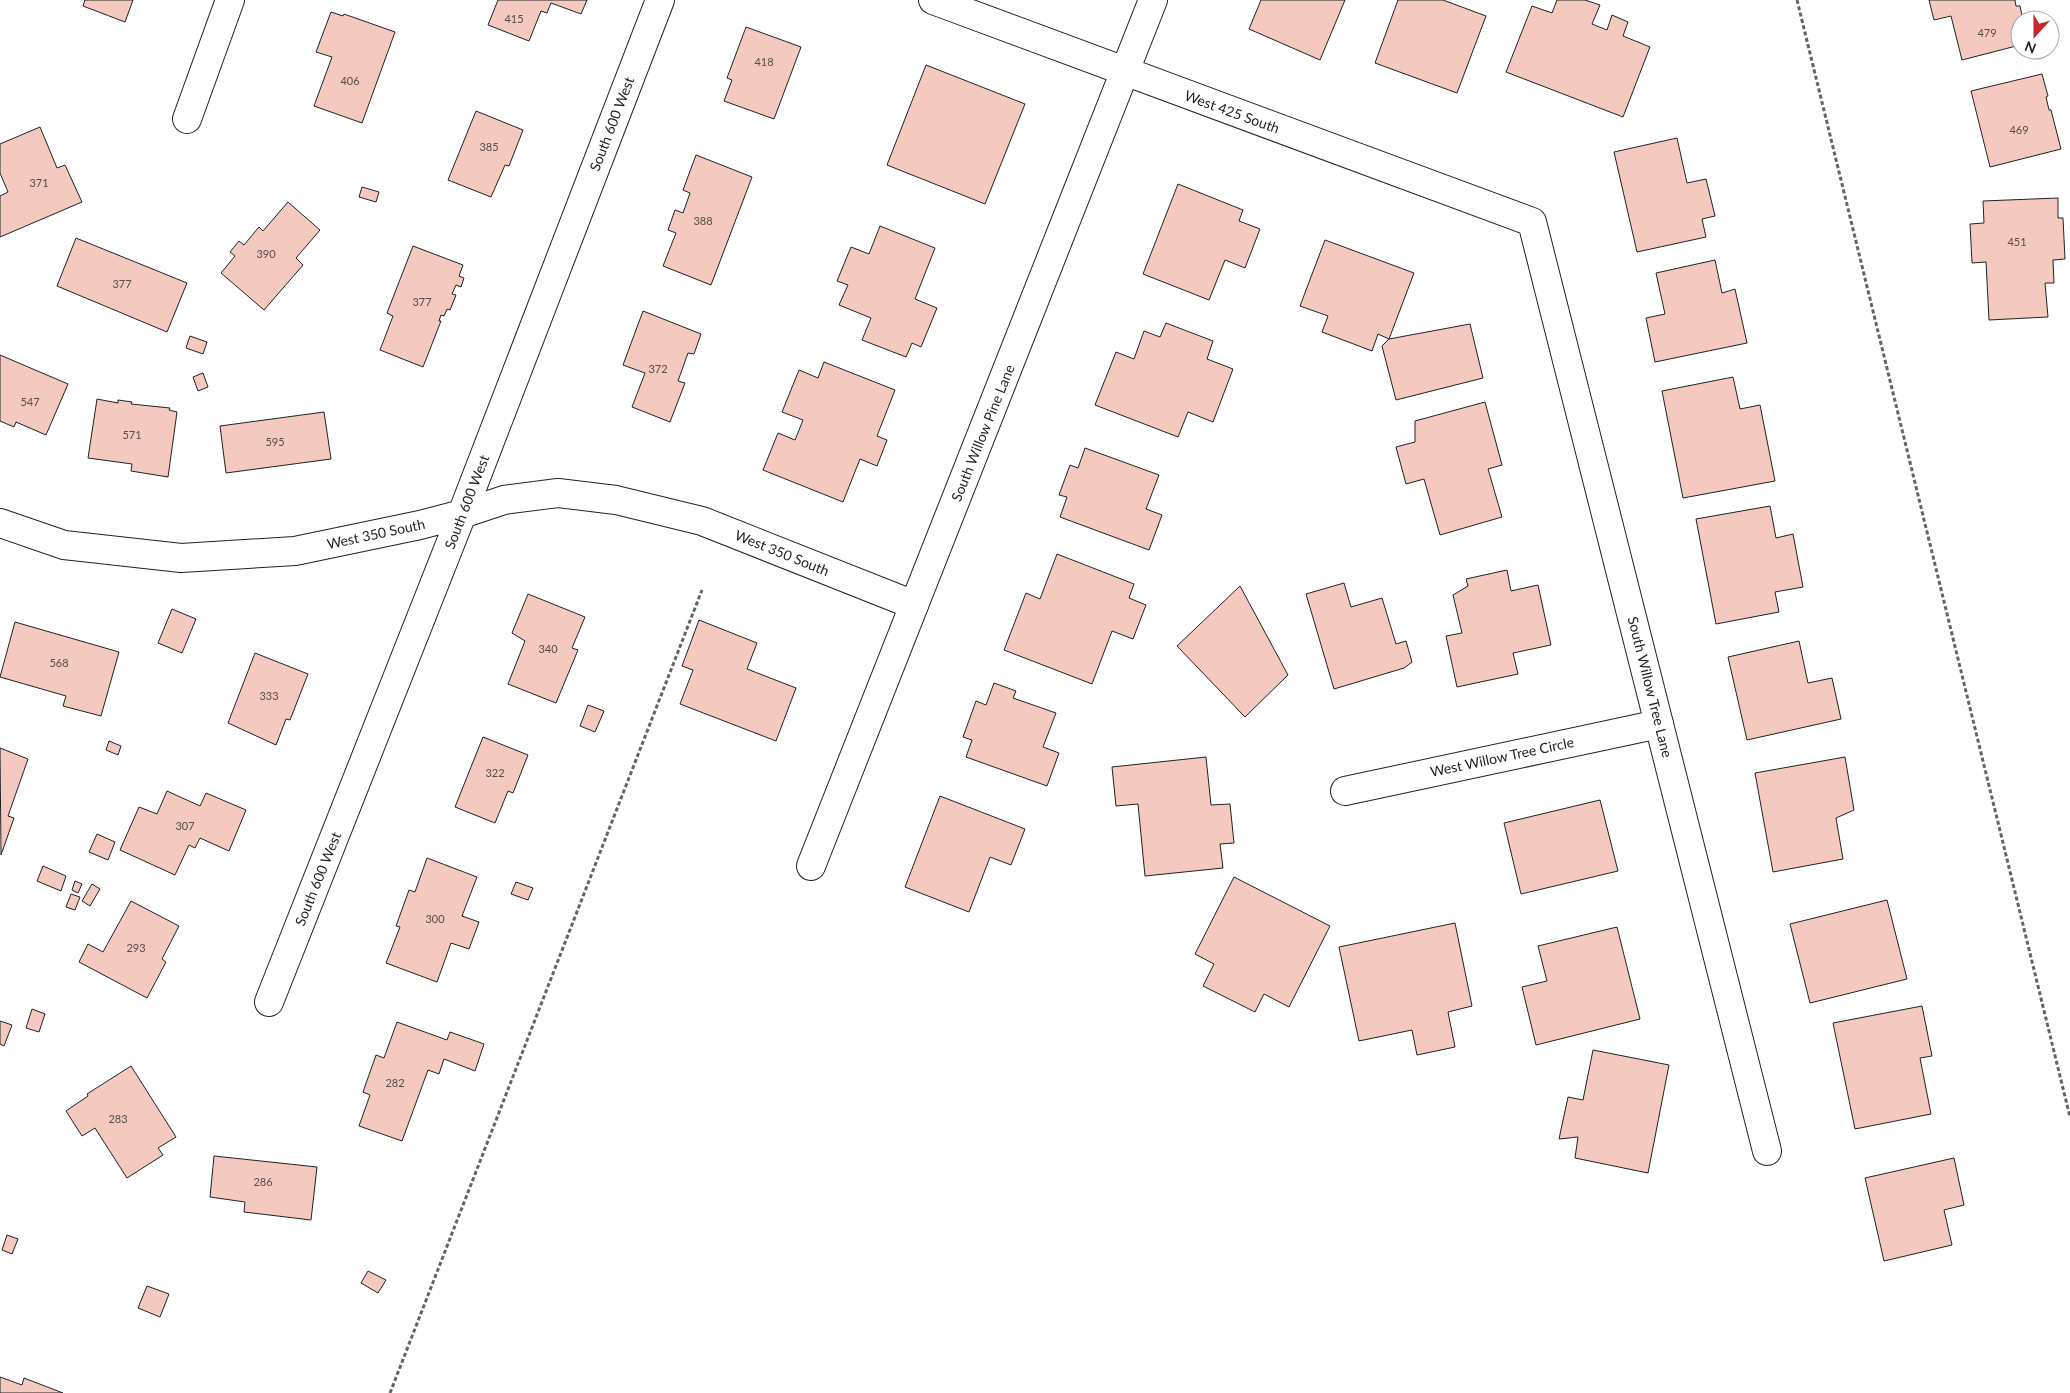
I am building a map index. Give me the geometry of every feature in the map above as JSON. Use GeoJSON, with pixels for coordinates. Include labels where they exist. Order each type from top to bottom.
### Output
{"type":"FeatureCollection","features":[{"type":"Feature","properties":{"kind":"street"},"geometry":{"type":"LineString","coordinates":[[187,119],[230,0]]}},
{"type":"Feature","properties":{"kind":"street","name":"South 600 West"},"geometry":{"type":"LineString","coordinates":[[269,1002],[462,514],[660,0]]}},
{"type":"Feature","properties":{"kind":"street","name":"West 425 South"},"geometry":{"type":"LineString","coordinates":[[933,0],[1532,222]]}},
{"type":"Feature","properties":{"kind":"street","name":"South Willow Pine Lane"},"geometry":{"type":"LineString","coordinates":[[811,866],[1153,0]]}},
{"type":"Feature","properties":{"kind":"street","name":"South Willow Tree Lane"},"geometry":{"type":"LineString","coordinates":[[1532,222],[1767,1151]]}},
{"type":"Feature","properties":{"kind":"street","name":"West 350 South"},"geometry":{"type":"LineString","coordinates":[[0,523],[64,545],[181,558],[295,551],[420,525],[504,500],[558,493],[616,500],[702,521],[914,605]]}},
{"type":"Feature","properties":{"kind":"street","name":"West Willow Tree Circle"},"geometry":{"type":"LineString","coordinates":[[1345,791],[1659,724]]}},
{"type":"Feature","properties":{"kind":"path"},"geometry":{"type":"LineString","coordinates":[[1797,0],[2070,1117]]}},
{"type":"Feature","properties":{"kind":"path"},"geometry":{"type":"LineString","coordinates":[[390,1393],[702,590]]}},
{"type":"Feature","properties":{"kind":"building"},"geometry":{"type":"Polygon","coordinates":[[[85,0],[133,0],[125,22],[83,6],[85,0]]]}},
{"type":"Feature","properties":{"kind":"building"},"geometry":{"type":"Polygon","coordinates":[[[498,0],[587,0],[581,14],[551,3],[547,13],[541,11],[529,41],[488,25],[498,0]]]}},
{"type":"Feature","properties":{"kind":"building"},"geometry":{"type":"Polygon","coordinates":[[[1261,0],[1345,0],[1320,60],[1249,29],[1261,0]]]}},
{"type":"Feature","properties":{"kind":"building"},"geometry":{"type":"Polygon","coordinates":[[[1398,0],[1443,0],[1486,16],[1457,93],[1375,63],[1398,0]]]}},
{"type":"Feature","properties":{"kind":"building"},"geometry":{"type":"Polygon","coordinates":[[[1557,0],[1585,0],[1600,5],[1592,24],[1607,30],[1612,15],[1628,22],[1623,36],[1650,47],[1623,117],[1506,72],[1532,6],[1552,13],[1557,0]]]}},
{"type":"Feature","properties":{"kind":"building"},"geometry":{"type":"Polygon","coordinates":[[[1929,0],[2015,0],[2016,6],[2020,6],[2021,10],[2010,10],[2010,48],[1962,60],[1951,16],[1934,20],[1929,0]]]}},
{"type":"Feature","properties":{"kind":"building"},"geometry":{"type":"Polygon","coordinates":[[[331,12],[343,16],[344,14],[395,32],[362,123],[314,106],[332,57],[316,52],[331,12]]]}},
{"type":"Feature","properties":{"kind":"building"},"geometry":{"type":"Polygon","coordinates":[[[746,27],[801,47],[774,119],[724,101],[732,80],[727,78],[746,27]]]}},
{"type":"Feature","properties":{"kind":"building"},"geometry":{"type":"Polygon","coordinates":[[[926,65],[1025,104],[985,204],[887,165],[926,65]]]}},
{"type":"Feature","properties":{"kind":"building"},"geometry":{"type":"Polygon","coordinates":[[[2042,74],[2048,96],[2046,97],[2049,110],[2051,110],[2061,149],[1990,167],[1971,91],[2042,74]]]}},
{"type":"Feature","properties":{"kind":"building"},"geometry":{"type":"Polygon","coordinates":[[[476,111],[523,130],[509,166],[505,165],[491,197],[448,180],[476,111]]]}},
{"type":"Feature","properties":{"kind":"building"},"geometry":{"type":"Polygon","coordinates":[[[40,127],[57,168],[65,165],[82,202],[0,237],[0,196],[8,192],[0,173],[0,144],[40,127]]]}},
{"type":"Feature","properties":{"kind":"building"},"geometry":{"type":"Polygon","coordinates":[[[1677,138],[1687,183],[1706,179],[1715,216],[1702,219],[1706,237],[1637,252],[1614,152],[1677,138]]]}},
{"type":"Feature","properties":{"kind":"building"},"geometry":{"type":"Polygon","coordinates":[[[696,155],[752,177],[711,285],[663,266],[676,233],[668,230],[675,210],[683,213],[690,193],[683,190],[696,155]]]}},
{"type":"Feature","properties":{"kind":"building"},"geometry":{"type":"Polygon","coordinates":[[[1178,184],[1243,210],[1239,221],[1260,229],[1245,268],[1225,260],[1209,300],[1143,274],[1178,184]]]}},
{"type":"Feature","properties":{"kind":"building"},"geometry":{"type":"Polygon","coordinates":[[[362,187],[379,192],[376,202],[359,197],[362,187]]]}},
{"type":"Feature","properties":{"kind":"building"},"geometry":{"type":"Polygon","coordinates":[[[2058,198],[2058,218],[2063,218],[2065,259],[2053,260],[2054,283],[2045,283],[2048,317],[1989,320],[1986,262],[1972,263],[1970,224],[1984,223],[1983,201],[2058,198]]]}},
{"type":"Feature","properties":{"kind":"building"},"geometry":{"type":"Polygon","coordinates":[[[288,202],[320,230],[296,258],[303,265],[264,310],[221,273],[235,256],[230,252],[239,241],[244,245],[259,227],[263,231],[288,202]]]}},
{"type":"Feature","properties":{"kind":"building"},"geometry":{"type":"Polygon","coordinates":[[[880,226],[935,248],[915,299],[937,308],[921,347],[912,343],[906,357],[862,340],[871,318],[839,305],[848,285],[837,281],[851,247],[869,254],[880,226]]]}},
{"type":"Feature","properties":{"kind":"building"},"geometry":{"type":"Polygon","coordinates":[[[76,238],[187,283],[167,332],[57,286],[76,238]]]}},
{"type":"Feature","properties":{"kind":"building"},"geometry":{"type":"Polygon","coordinates":[[[1325,240],[1414,273],[1389,339],[1378,334],[1372,351],[1322,332],[1328,316],[1300,306],[1325,240]]]}},
{"type":"Feature","properties":{"kind":"building"},"geometry":{"type":"Polygon","coordinates":[[[413,246],[463,265],[459,276],[464,278],[461,287],[456,285],[452,294],[456,295],[450,310],[447,309],[444,316],[441,315],[439,321],[441,321],[423,367],[380,350],[393,316],[387,313],[413,246]]]}},
{"type":"Feature","properties":{"kind":"building"},"geometry":{"type":"Polygon","coordinates":[[[1715,260],[1722,293],[1735,289],[1747,343],[1655,362],[1646,318],[1665,314],[1656,273],[1715,260]]]}},
{"type":"Feature","properties":{"kind":"building"},"geometry":{"type":"Polygon","coordinates":[[[643,311],[701,334],[694,354],[688,353],[678,381],[685,383],[670,422],[632,407],[645,373],[623,365],[643,311]]]}},
{"type":"Feature","properties":{"kind":"building"},"geometry":{"type":"Polygon","coordinates":[[[1166,323],[1213,341],[1207,359],[1233,369],[1213,422],[1188,412],[1178,437],[1095,405],[1116,352],[1134,359],[1144,331],[1160,337],[1166,323]]]}},
{"type":"Feature","properties":{"kind":"building"},"geometry":{"type":"Polygon","coordinates":[[[1470,324],[1483,378],[1396,400],[1382,346],[1389,339],[1470,324]]]}},
{"type":"Feature","properties":{"kind":"building"},"geometry":{"type":"Polygon","coordinates":[[[190,336],[207,342],[203,354],[186,348],[190,336]]]}},
{"type":"Feature","properties":{"kind":"building"},"geometry":{"type":"Polygon","coordinates":[[[0,355],[68,384],[46,435],[16,422],[14,427],[0,421],[0,355]]]}},
{"type":"Feature","properties":{"kind":"building"},"geometry":{"type":"Polygon","coordinates":[[[824,362],[895,390],[877,436],[887,440],[877,466],[860,459],[843,502],[763,470],[778,433],[795,440],[803,420],[782,412],[799,370],[818,378],[824,362]]]}},
{"type":"Feature","properties":{"kind":"building"},"geometry":{"type":"Polygon","coordinates":[[[203,373],[208,387],[198,391],[193,377],[203,373]]]}},
{"type":"Feature","properties":{"kind":"building"},"geometry":{"type":"Polygon","coordinates":[[[1733,377],[1740,409],[1760,405],[1775,481],[1683,498],[1662,391],[1733,377]]]}},
{"type":"Feature","properties":{"kind":"building"},"geometry":{"type":"Polygon","coordinates":[[[97,399],[118,403],[118,400],[132,402],[131,404],[170,408],[169,410],[177,412],[168,477],[131,471],[132,464],[88,458],[97,399]]]}},
{"type":"Feature","properties":{"kind":"building"},"geometry":{"type":"Polygon","coordinates":[[[1485,402],[1502,465],[1488,469],[1502,517],[1440,535],[1424,479],[1406,484],[1396,447],[1415,442],[1415,421],[1485,402]]]}},
{"type":"Feature","properties":{"kind":"building"},"geometry":{"type":"Polygon","coordinates":[[[324,412],[331,459],[226,473],[220,426],[324,412]]]}},
{"type":"Feature","properties":{"kind":"building"},"geometry":{"type":"Polygon","coordinates":[[[1085,448],[1159,475],[1146,509],[1162,515],[1149,550],[1060,517],[1067,497],[1059,495],[1070,465],[1078,468],[1085,448]]]}},
{"type":"Feature","properties":{"kind":"building"},"geometry":{"type":"Polygon","coordinates":[[[1770,506],[1776,538],[1793,534],[1803,587],[1775,592],[1779,612],[1716,624],[1696,519],[1770,506]]]}},
{"type":"Feature","properties":{"kind":"building"},"geometry":{"type":"Polygon","coordinates":[[[1057,554],[1134,584],[1129,598],[1146,605],[1133,639],[1112,631],[1092,684],[1004,650],[1026,593],[1040,599],[1057,554]]]}},
{"type":"Feature","properties":{"kind":"building"},"geometry":{"type":"Polygon","coordinates":[[[1507,570],[1511,591],[1538,585],[1551,645],[1513,653],[1518,674],[1457,687],[1446,636],[1462,633],[1453,595],[1468,586],[1466,579],[1507,570]]]}},
{"type":"Feature","properties":{"kind":"building"},"geometry":{"type":"Polygon","coordinates":[[[1344,583],[1351,607],[1382,598],[1396,644],[1406,641],[1412,662],[1404,668],[1334,689],[1306,594],[1344,583]]]}},
{"type":"Feature","properties":{"kind":"building"},"geometry":{"type":"Polygon","coordinates":[[[1240,586],[1288,675],[1245,717],[1177,646],[1240,586]]]}},
{"type":"Feature","properties":{"kind":"building"},"geometry":{"type":"Polygon","coordinates":[[[528,594],[585,617],[572,648],[578,650],[556,703],[508,684],[525,641],[512,633],[528,594]]]}},
{"type":"Feature","properties":{"kind":"building"},"geometry":{"type":"Polygon","coordinates":[[[172,609],[196,619],[182,653],[158,643],[172,609]]]}},
{"type":"Feature","properties":{"kind":"building"},"geometry":{"type":"Polygon","coordinates":[[[699,620],[757,643],[747,669],[796,688],[776,741],[680,704],[693,670],[682,666],[699,620]]]}},
{"type":"Feature","properties":{"kind":"building"},"geometry":{"type":"Polygon","coordinates":[[[15,622],[119,652],[101,716],[63,706],[66,696],[0,677],[15,622]]]}},
{"type":"Feature","properties":{"kind":"building"},"geometry":{"type":"Polygon","coordinates":[[[1799,641],[1808,683],[1832,678],[1841,719],[1747,740],[1728,657],[1799,641]]]}},
{"type":"Feature","properties":{"kind":"building"},"geometry":{"type":"Polygon","coordinates":[[[255,653],[308,674],[290,720],[286,719],[276,745],[228,723],[255,653]]]}},
{"type":"Feature","properties":{"kind":"building"},"geometry":{"type":"Polygon","coordinates":[[[994,683],[1016,691],[1013,698],[1056,713],[1043,747],[1059,753],[1047,786],[966,757],[972,740],[963,737],[976,701],[986,705],[994,683]]]}},
{"type":"Feature","properties":{"kind":"building"},"geometry":{"type":"Polygon","coordinates":[[[588,705],[604,711],[595,732],[580,726],[588,705]]]}},
{"type":"Feature","properties":{"kind":"building"},"geometry":{"type":"Polygon","coordinates":[[[483,737],[528,755],[513,793],[508,791],[495,823],[455,807],[483,737]]]}},
{"type":"Feature","properties":{"kind":"building"},"geometry":{"type":"Polygon","coordinates":[[[109,741],[121,746],[118,755],[106,750],[109,741]]]}},
{"type":"Feature","properties":{"kind":"building"},"geometry":{"type":"Polygon","coordinates":[[[0,748],[28,759],[8,816],[14,818],[1,855],[0,748]]]}},
{"type":"Feature","properties":{"kind":"building"},"geometry":{"type":"Polygon","coordinates":[[[1206,757],[1211,805],[1230,804],[1234,843],[1220,844],[1223,868],[1145,876],[1138,804],[1116,806],[1112,767],[1206,757]]]}},
{"type":"Feature","properties":{"kind":"building"},"geometry":{"type":"Polygon","coordinates":[[[1845,757],[1854,810],[1836,818],[1843,859],[1773,872],[1755,773],[1845,757]]]}},
{"type":"Feature","properties":{"kind":"building"},"geometry":{"type":"Polygon","coordinates":[[[167,791],[200,806],[206,793],[246,810],[229,851],[200,838],[195,848],[189,845],[175,875],[120,850],[139,807],[157,814],[167,791]]]}},
{"type":"Feature","properties":{"kind":"building"},"geometry":{"type":"Polygon","coordinates":[[[940,796],[1025,829],[1011,865],[990,857],[969,912],[905,887],[940,796]]]}},
{"type":"Feature","properties":{"kind":"building"},"geometry":{"type":"Polygon","coordinates":[[[1600,800],[1618,871],[1521,894],[1504,823],[1600,800]]]}},
{"type":"Feature","properties":{"kind":"building"},"geometry":{"type":"Polygon","coordinates":[[[97,834],[115,842],[108,860],[89,852],[97,834]]]}},
{"type":"Feature","properties":{"kind":"building"},"geometry":{"type":"Polygon","coordinates":[[[427,858],[477,877],[462,916],[479,922],[469,949],[451,943],[437,982],[386,963],[400,927],[396,926],[409,890],[415,892],[427,858]]]}},
{"type":"Feature","properties":{"kind":"building"},"geometry":{"type":"Polygon","coordinates":[[[43,866],[66,876],[61,891],[37,881],[43,866]]]}},
{"type":"Feature","properties":{"kind":"building"},"geometry":{"type":"Polygon","coordinates":[[[1234,877],[1330,926],[1289,1007],[1264,994],[1255,1012],[1203,986],[1214,964],[1195,954],[1234,877]]]}},
{"type":"Feature","properties":{"kind":"building"},"geometry":{"type":"Polygon","coordinates":[[[75,881],[82,884],[78,893],[72,890],[75,881]]]}},
{"type":"Feature","properties":{"kind":"building"},"geometry":{"type":"Polygon","coordinates":[[[516,882],[533,888],[528,900],[511,894],[516,882]]]}},
{"type":"Feature","properties":{"kind":"building"},"geometry":{"type":"Polygon","coordinates":[[[92,884],[100,889],[90,906],[82,901],[92,884]]]}},
{"type":"Feature","properties":{"kind":"building"},"geometry":{"type":"Polygon","coordinates":[[[71,894],[80,897],[75,910],[66,907],[71,894]]]}},
{"type":"Feature","properties":{"kind":"building"},"geometry":{"type":"Polygon","coordinates":[[[1887,900],[1907,979],[1810,1003],[1790,924],[1887,900]]]}},
{"type":"Feature","properties":{"kind":"building"},"geometry":{"type":"Polygon","coordinates":[[[131,901],[179,926],[162,959],[166,962],[147,998],[79,962],[88,944],[103,952],[131,901]]]}},
{"type":"Feature","properties":{"kind":"building"},"geometry":{"type":"Polygon","coordinates":[[[1455,923],[1472,1006],[1448,1012],[1455,1047],[1417,1055],[1412,1030],[1359,1041],[1339,947],[1455,923]]]}},
{"type":"Feature","properties":{"kind":"building"},"geometry":{"type":"Polygon","coordinates":[[[1617,927],[1640,1019],[1536,1045],[1522,987],[1547,981],[1538,946],[1617,927]]]}},
{"type":"Feature","properties":{"kind":"building"},"geometry":{"type":"Polygon","coordinates":[[[1922,1006],[1932,1056],[1920,1058],[1931,1114],[1855,1129],[1833,1023],[1922,1006]]]}},
{"type":"Feature","properties":{"kind":"building"},"geometry":{"type":"Polygon","coordinates":[[[32,1009],[45,1014],[39,1032],[26,1028],[32,1009]]]}},
{"type":"Feature","properties":{"kind":"building"},"geometry":{"type":"Polygon","coordinates":[[[0,1021],[12,1025],[4,1046],[0,1044],[0,1021]]]}},
{"type":"Feature","properties":{"kind":"building"},"geometry":{"type":"Polygon","coordinates":[[[397,1022],[447,1040],[450,1032],[484,1044],[475,1071],[444,1059],[439,1074],[428,1070],[402,1141],[359,1126],[370,1095],[363,1092],[376,1055],[384,1058],[397,1022]]]}},
{"type":"Feature","properties":{"kind":"building"},"geometry":{"type":"Polygon","coordinates":[[[1593,1050],[1669,1065],[1648,1173],[1575,1158],[1578,1137],[1559,1139],[1568,1097],[1583,1100],[1593,1050]]]}},
{"type":"Feature","properties":{"kind":"building"},"geometry":{"type":"Polygon","coordinates":[[[131,1066],[176,1137],[158,1148],[163,1155],[127,1178],[95,1128],[82,1136],[66,1111],[88,1096],[87,1094],[131,1066]]]}},
{"type":"Feature","properties":{"kind":"building"},"geometry":{"type":"Polygon","coordinates":[[[214,1156],[317,1167],[311,1220],[244,1212],[245,1202],[210,1197],[214,1156]]]}},
{"type":"Feature","properties":{"kind":"building"},"geometry":{"type":"Polygon","coordinates":[[[1954,1158],[1964,1205],[1944,1210],[1952,1245],[1884,1261],[1865,1178],[1954,1158]]]}},
{"type":"Feature","properties":{"kind":"building"},"geometry":{"type":"Polygon","coordinates":[[[7,1235],[18,1239],[12,1254],[2,1250],[7,1235]]]}},
{"type":"Feature","properties":{"kind":"building"},"geometry":{"type":"Polygon","coordinates":[[[368,1271],[386,1280],[378,1293],[361,1283],[368,1271]]]}},
{"type":"Feature","properties":{"kind":"building"},"geometry":{"type":"Polygon","coordinates":[[[147,1286],[169,1294],[160,1317],[138,1308],[147,1286]]]}},
{"type":"Feature","properties":{"kind":"building"},"geometry":{"type":"Polygon","coordinates":[[[0,1377],[22,1385],[24,1378],[63,1393],[0,1393],[0,1377]]]}}]}
